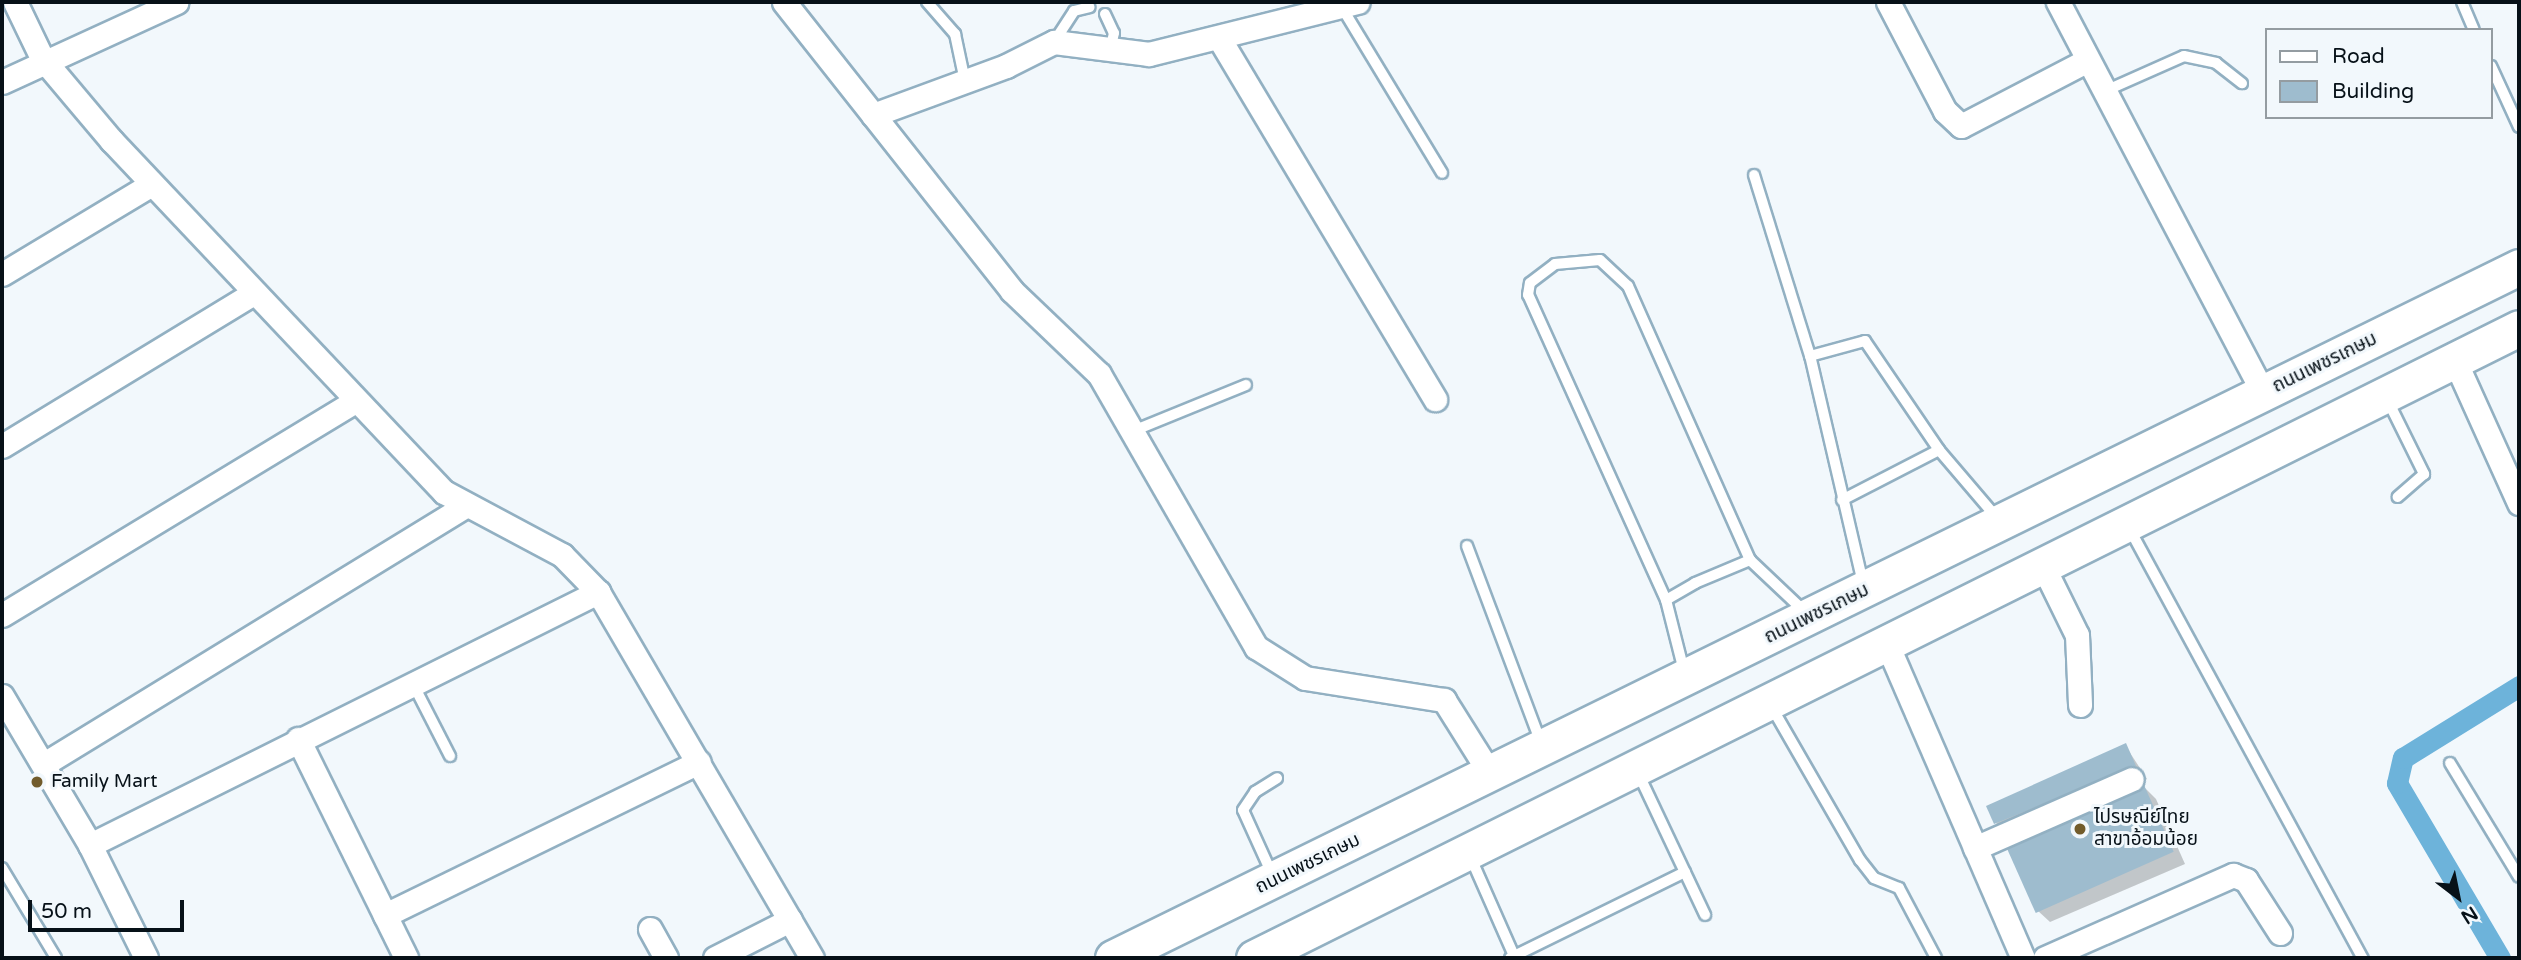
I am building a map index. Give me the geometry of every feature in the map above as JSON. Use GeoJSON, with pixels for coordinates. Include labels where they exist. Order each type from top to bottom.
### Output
{"type":"FeatureCollection","features":[{"type":"Feature","properties":{"kind":"main road","name":"ถนนเพชรเกษม"},"geometry":{"type":"LineString","coordinates":[[1113,958],[1491,775],[2519,267]]}},
{"type":"Feature","properties":{"kind":"main road"},"geometry":{"type":"LineString","coordinates":[[1254,958],[1636,771],[2519,328]]}},
{"type":"Feature","properties":{"kind":"street"},"geometry":{"type":"LineString","coordinates":[[15,2],[42,58],[152,184],[356,401],[463,507],[562,555],[597,592],[699,762],[811,958]]}},
{"type":"Feature","properties":{"kind":"street"},"geometry":{"type":"LineString","coordinates":[[2,82],[42,58],[177,2]]}},
{"type":"Feature","properties":{"kind":"street"},"geometry":{"type":"LineString","coordinates":[[784,2],[1012,291],[1099,374],[1256,647],[1305,678],[1444,700],[1491,775]]}},
{"type":"Feature","properties":{"kind":"street"},"geometry":{"type":"LineString","coordinates":[[1888,2],[1945,111],[1961,126],[2088,60]]}},
{"type":"Feature","properties":{"kind":"street"},"geometry":{"type":"LineString","coordinates":[[2058,2],[2263,393]]}},
{"type":"Feature","properties":{"kind":"street"},"geometry":{"type":"LineString","coordinates":[[873,115],[965,81],[1054,41],[1110,52],[1149,54],[1350,4]]}},
{"type":"Feature","properties":{"kind":"street"},"geometry":{"type":"LineString","coordinates":[[1219,38],[1436,400]]}},
{"type":"Feature","properties":{"kind":"street"},"geometry":{"type":"LineString","coordinates":[[2,274],[152,184]]}},
{"type":"Feature","properties":{"kind":"street"},"geometry":{"type":"LineString","coordinates":[[2,446],[254,293]]}},
{"type":"Feature","properties":{"kind":"street"},"geometry":{"type":"LineString","coordinates":[[2455,361],[2519,503]]}},
{"type":"Feature","properties":{"kind":"street"},"geometry":{"type":"LineString","coordinates":[[2,615],[356,401]]}},
{"type":"Feature","properties":{"kind":"street"},"geometry":{"type":"LineString","coordinates":[[44,764],[463,507]]}},
{"type":"Feature","properties":{"kind":"street"},"geometry":{"type":"LineString","coordinates":[[2043,566],[2077,635],[2080,705]]}},
{"type":"Feature","properties":{"kind":"street"},"geometry":{"type":"LineString","coordinates":[[90,845],[597,592]]}},
{"type":"Feature","properties":{"kind":"street"},"geometry":{"type":"LineString","coordinates":[[1887,643],[2023,958]]}},
{"type":"Feature","properties":{"kind":"street"},"geometry":{"type":"LineString","coordinates":[[2,696],[90,845],[146,958]]}},
{"type":"Feature","properties":{"kind":"street"},"geometry":{"type":"LineString","coordinates":[[298,740],[406,958]]}},
{"type":"Feature","properties":{"kind":"street"},"geometry":{"type":"LineString","coordinates":[[385,915],[699,762]]}},
{"type":"Feature","properties":{"kind":"street"},"geometry":{"type":"LineString","coordinates":[[1975,848],[2132,779]]}},
{"type":"Feature","properties":{"kind":"street"},"geometry":{"type":"LineString","coordinates":[[2045,958],[2232,875],[2246,880],[2280,933]]}},
{"type":"Feature","properties":{"kind":"street"},"geometry":{"type":"LineString","coordinates":[[715,958],[790,920]]}},
{"type":"Feature","properties":{"kind":"street"},"geometry":{"type":"LineString","coordinates":[[650,929],[666,958]]}},
{"type":"Feature","properties":{"kind":"lane"},"geometry":{"type":"LineString","coordinates":[[927,2],[955,34],[965,81]]}},
{"type":"Feature","properties":{"kind":"lane"},"geometry":{"type":"LineString","coordinates":[[2462,2],[2473,28]]}},
{"type":"Feature","properties":{"kind":"lane"},"geometry":{"type":"LineString","coordinates":[[1350,4],[1442,173]]}},
{"type":"Feature","properties":{"kind":"lane"},"geometry":{"type":"LineString","coordinates":[[1054,41],[1074,11],[1090,7]]}},
{"type":"Feature","properties":{"kind":"lane"},"geometry":{"type":"LineString","coordinates":[[1105,14],[1114,33],[1110,52]]}},
{"type":"Feature","properties":{"kind":"lane"},"geometry":{"type":"LineString","coordinates":[[2105,91],[2184,55],[2216,63],[2242,83]]}},
{"type":"Feature","properties":{"kind":"lane"},"geometry":{"type":"LineString","coordinates":[[2493,70],[2519,127]]}},
{"type":"Feature","properties":{"kind":"lane"},"geometry":{"type":"LineString","coordinates":[[1754,175],[1810,356],[1865,591]]}},
{"type":"Feature","properties":{"kind":"lane"},"geometry":{"type":"LineString","coordinates":[[1685,677],[1666,600],[1528,295],[1540,272],[1555,264],[1600,260],[1628,286],[1750,561],[1810,618]]}},
{"type":"Feature","properties":{"kind":"lane"},"geometry":{"type":"LineString","coordinates":[[1810,356],[1865,341],[1939,450],[2001,523]]}},
{"type":"Feature","properties":{"kind":"lane"},"geometry":{"type":"LineString","coordinates":[[1133,431],[1246,385]]}},
{"type":"Feature","properties":{"kind":"lane"},"geometry":{"type":"LineString","coordinates":[[2386,396],[2424,474],[2398,497]]}},
{"type":"Feature","properties":{"kind":"lane"},"geometry":{"type":"LineString","coordinates":[[1842,500],[1939,450]]}},
{"type":"Feature","properties":{"kind":"lane"},"geometry":{"type":"LineString","coordinates":[[2127,524],[2362,958]]}},
{"type":"Feature","properties":{"kind":"lane"},"geometry":{"type":"LineString","coordinates":[[1467,546],[1543,749]]}},
{"type":"Feature","properties":{"kind":"lane"},"geometry":{"type":"LineString","coordinates":[[1666,600],[1750,561]]}},
{"type":"Feature","properties":{"kind":"lane"},"geometry":{"type":"LineString","coordinates":[[413,683],[450,756]]}},
{"type":"Feature","properties":{"kind":"lane"},"geometry":{"type":"LineString","coordinates":[[1769,704],[1860,860],[1874,878],[1899,888],[1937,958]]}},
{"type":"Feature","properties":{"kind":"lane"},"geometry":{"type":"LineString","coordinates":[[2450,763],[2519,877]]}},
{"type":"Feature","properties":{"kind":"lane"},"geometry":{"type":"LineString","coordinates":[[1636,771],[1705,915]]}},
{"type":"Feature","properties":{"kind":"lane"},"geometry":{"type":"LineString","coordinates":[[1275,880],[1243,810],[1277,778]]}},
{"type":"Feature","properties":{"kind":"lane"},"geometry":{"type":"LineString","coordinates":[[1469,854],[1513,957],[1685,872]]}},
{"type":"Feature","properties":{"kind":"lane"},"geometry":{"type":"LineString","coordinates":[[2,868],[56,958]]}},
{"type":"Feature","properties":{"kind":"building"},"geometry":{"type":"Polygon","coordinates":[[[2126,743],[2136,766],[1994,824],[1986,806],[2126,743]]]}},
{"type":"Feature","properties":{"kind":"building","name":"ไปรษณีย์ไทย สาขาอ้อมน้อย"},"geometry":{"type":"Polygon","coordinates":[[[2144,785],[2174,852],[2036,913],[2006,846],[2144,785]]]}},
{"type":"Feature","properties":{"kind":"waterway"},"geometry":{"type":"LineString","coordinates":[[2500,958],[2397,783],[2403,758],[2519,686]]}},
{"type":"Feature","properties":{"kind":"place","name":"Family Mart"},"geometry":{"type":"Point","coordinates":[37,782]}},
{"type":"Feature","properties":{"kind":"place","name":"ไปรษณีย์ไทย สาขาอ้อมน้อย"},"geometry":{"type":"Point","coordinates":[2080,829]}}]}
